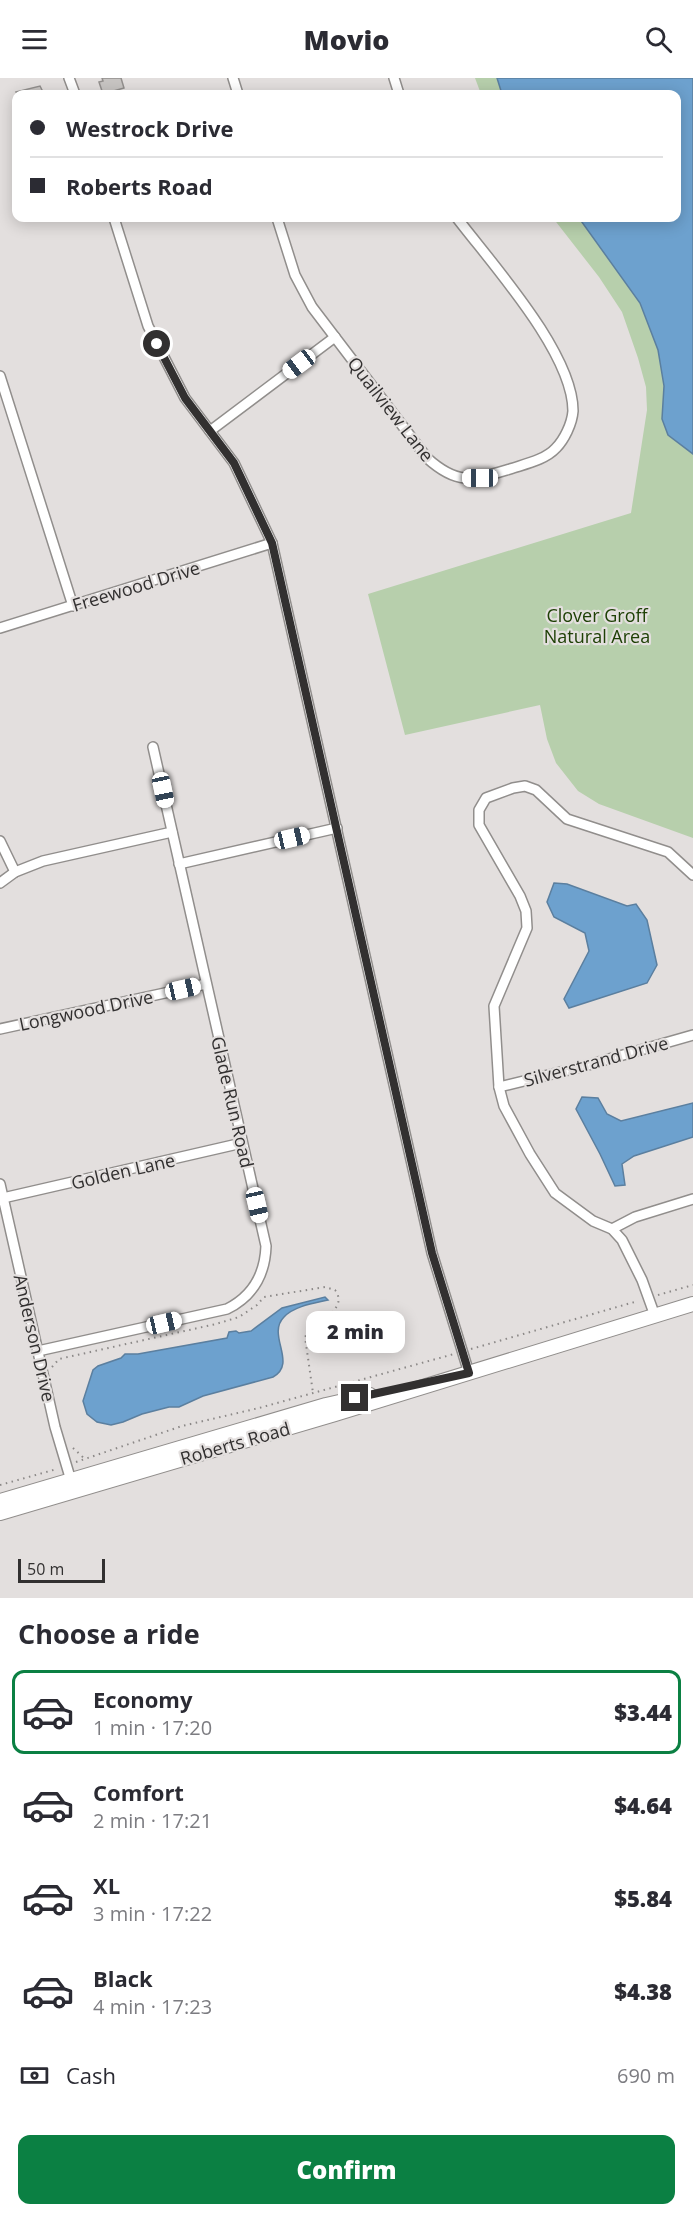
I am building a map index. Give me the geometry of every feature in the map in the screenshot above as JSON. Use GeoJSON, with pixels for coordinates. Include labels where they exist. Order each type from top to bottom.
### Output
{"type":"FeatureCollection","features":[{"type":"Feature","properties":{"kind":"main road","name":"Roberts Road"},"geometry":{"type":"LineString","coordinates":[[3,1508],[326,1405],[469,1373],[693,1304]]}},
{"type":"Feature","properties":{"kind":"street"},"geometry":{"type":"LineString","coordinates":[[115,222],[148,326],[185,398],[234,463],[272,543],[432,1253],[469,1373]]}},
{"type":"Feature","properties":{"kind":"street","name":"Quailview Lane"},"geometry":{"type":"LineString","coordinates":[[278,222],[296,275],[312,307],[426,458],[443,472],[461,478],[480,478],[535,461],[556,449],[568,429],[573,412],[560,363],[545,334],[460,222]]}},
{"type":"Feature","properties":{"kind":"street"},"geometry":{"type":"LineString","coordinates":[[210,431],[335,337]]}},
{"type":"Feature","properties":{"kind":"street"},"geometry":{"type":"LineString","coordinates":[[0,376],[73,606]]}},
{"type":"Feature","properties":{"kind":"street","name":"Freewood Drive"},"geometry":{"type":"LineString","coordinates":[[0,628],[272,543]]}},
{"type":"Feature","properties":{"kind":"street","name":"Glade Run Road"},"geometry":{"type":"LineString","coordinates":[[38,1351],[227,1309],[242,1302],[253,1290],[266,1262],[266,1246],[153,747]]}},
{"type":"Feature","properties":{"kind":"street"},"geometry":{"type":"LineString","coordinates":[[655,1316],[650,1298],[622,1240],[612,1229],[594,1221],[555,1193],[504,1106],[499,1087],[494,1006],[521,944],[527,928],[527,920],[520,896],[479,825],[479,810],[486,798],[525,786],[536,790],[567,819],[669,852],[693,875]]}},
{"type":"Feature","properties":{"kind":"street"},"geometry":{"type":"LineString","coordinates":[[179,864],[337,828]]}},
{"type":"Feature","properties":{"kind":"street"},"geometry":{"type":"LineString","coordinates":[[0,883],[15,872],[43,861],[172,832]]}},
{"type":"Feature","properties":{"kind":"street"},"geometry":{"type":"LineString","coordinates":[[0,841],[15,872]]}},
{"type":"Feature","properties":{"kind":"street","name":"Longwood Drive"},"geometry":{"type":"LineString","coordinates":[[0,1029],[206,984]]}},
{"type":"Feature","properties":{"kind":"street","name":"Silverstrand Drive"},"geometry":{"type":"LineString","coordinates":[[499,1087],[581,1067],[693,1035]]}},
{"type":"Feature","properties":{"kind":"street","name":"Golden Lane"},"geometry":{"type":"LineString","coordinates":[[3,1198],[242,1143]]}},
{"type":"Feature","properties":{"kind":"street","name":"Anderson Drive"},"geometry":{"type":"LineString","coordinates":[[0,1184],[55,1427],[72,1485]]}},
{"type":"Feature","properties":{"kind":"street"},"geometry":{"type":"LineString","coordinates":[[612,1229],[635,1217],[693,1199]]}},
{"type":"Feature","properties":{"kind":"path"},"geometry":{"type":"LineString","coordinates":[[0,1485],[86,1460],[182,1426],[259,1408],[462,1352],[693,1285]]}},
{"type":"Feature","properties":{"kind":"path"},"geometry":{"type":"LineString","coordinates":[[52,1372],[52,1368],[59,1359],[216,1324],[238,1317],[257,1305],[264,1297],[325,1287],[335,1290],[339,1303],[335,1311],[309,1330],[305,1337],[313,1393]]}},
{"type":"Feature","properties":{"kind":"path"},"geometry":{"type":"LineString","coordinates":[[71,1445],[76,1453],[86,1460]]}},
{"type":"Feature","properties":{"kind":"green space","name":"Clover Groff Natural Area"},"geometry":{"type":"Polygon","coordinates":[[[475,78],[693,78],[693,838],[599,804],[578,791],[556,763],[547,739],[540,705],[405,735],[368,594],[631,513],[647,410],[646,387],[622,312],[599,277],[556,222],[681,222],[681,90],[480,90],[475,78]]]}},
{"type":"Feature","properties":{"kind":"water"},"geometry":{"type":"Polygon","coordinates":[[[497,78],[693,78],[693,454],[668,435],[662,419],[664,386],[658,350],[640,303],[582,222],[681,222],[681,90],[501,90],[497,78]]]}},
{"type":"Feature","properties":{"kind":"water"},"geometry":{"type":"Polygon","coordinates":[[[554,883],[567,884],[627,906],[636,904],[647,920],[657,965],[647,983],[569,1008],[564,999],[589,951],[585,933],[554,917],[547,902],[554,883]]]}},
{"type":"Feature","properties":{"kind":"water"},"geometry":{"type":"Polygon","coordinates":[[[582,1097],[598,1098],[607,1114],[621,1121],[693,1103],[693,1137],[634,1156],[622,1164],[625,1185],[615,1186],[576,1109],[582,1097]]]}},
{"type":"Feature","properties":{"kind":"water"},"geometry":{"type":"Polygon","coordinates":[[[325,1297],[328,1300],[288,1313],[279,1324],[283,1364],[280,1371],[273,1377],[203,1396],[179,1407],[169,1407],[142,1414],[111,1425],[97,1422],[87,1414],[83,1401],[93,1370],[98,1366],[121,1358],[125,1354],[138,1354],[227,1338],[229,1332],[251,1331],[282,1308],[325,1297]]]}},
{"type":"Feature","properties":{"kind":"building"},"geometry":{"type":"Polygon","coordinates":[[[102,78],[121,78],[124,88],[102,90],[99,82],[103,81],[102,78]]]}},
{"type":"Feature","properties":{"kind":"building"},"geometry":{"type":"Polygon","coordinates":[[[40,86],[42,90],[24,90],[40,86]]]}},
{"type":"Feature","properties":{"kind":"route"},"geometry":{"type":"LineString","coordinates":[[157,344],[185,398],[234,463],[272,543],[432,1253],[469,1373],[355,1398]]}}]}
